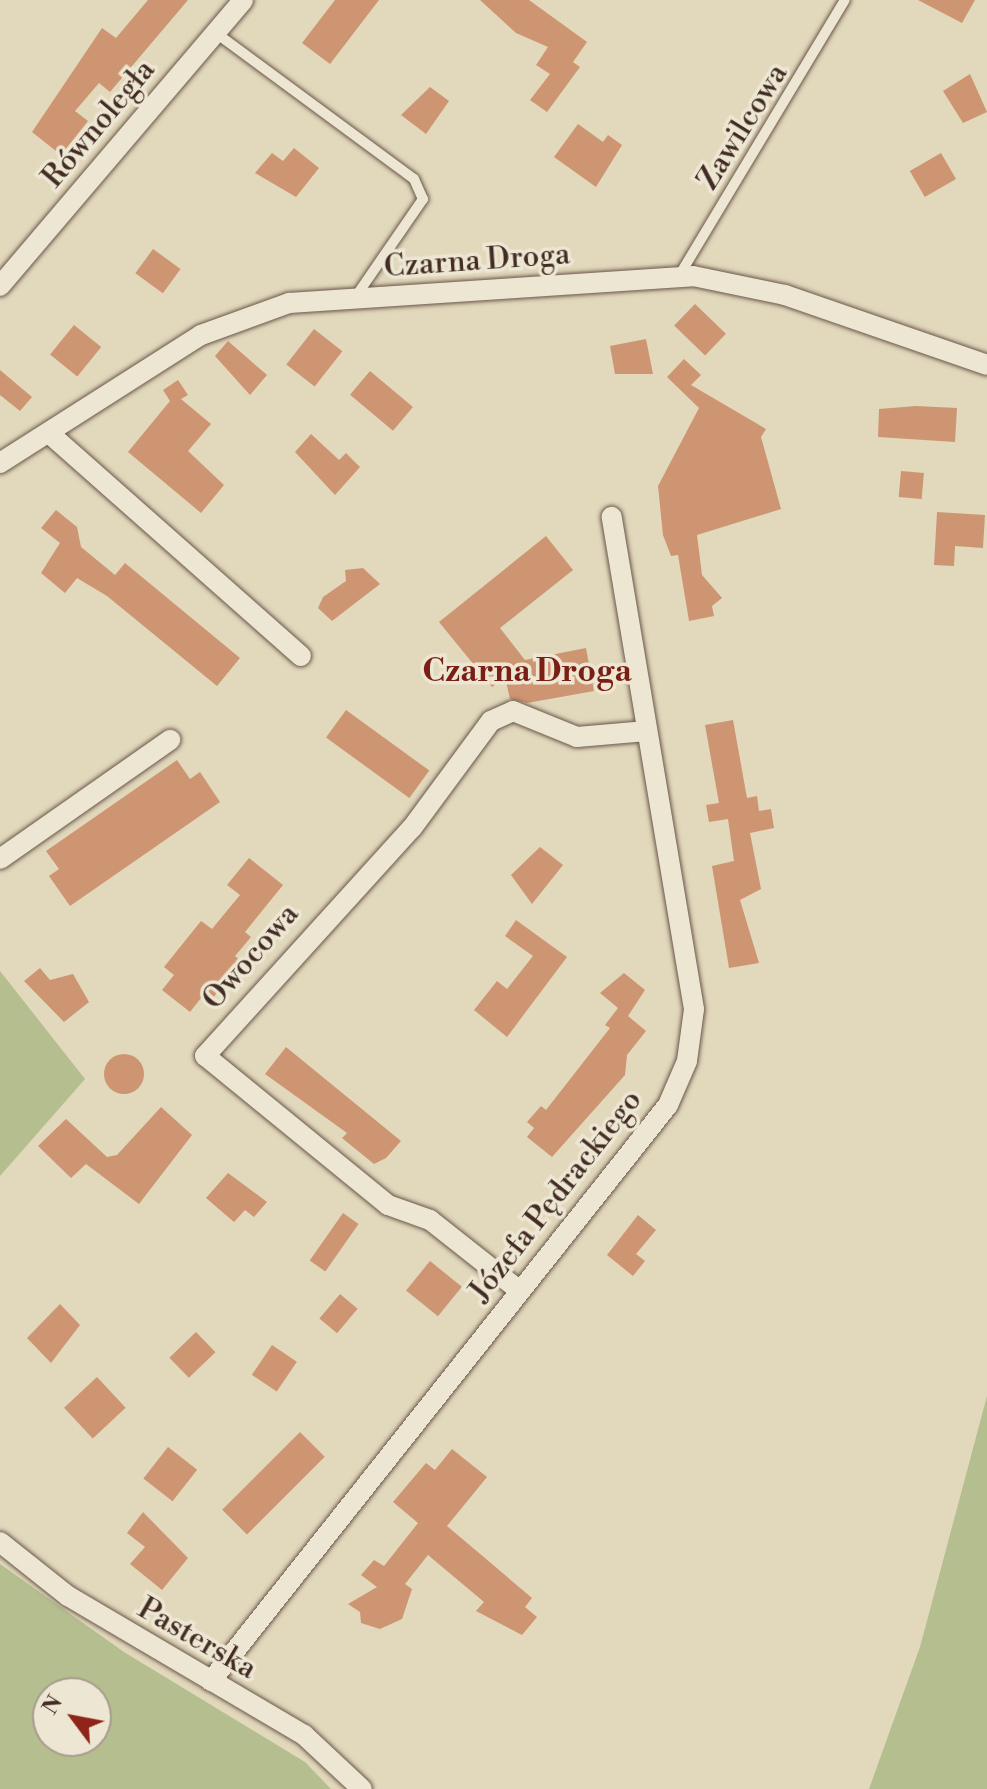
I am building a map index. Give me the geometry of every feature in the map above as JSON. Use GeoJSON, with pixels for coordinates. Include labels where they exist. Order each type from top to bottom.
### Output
{"type":"FeatureCollection","features":[{"type":"Feature","properties":{"kind":"street","name":"Równoległa"},"geometry":{"type":"LineString","coordinates":[[0,286],[243,0]]}},
{"type":"Feature","properties":{"kind":"street","name":"Czarna Droga"},"geometry":{"type":"LineString","coordinates":[[0,463],[229,321],[289,303],[678,278],[785,295],[987,365]]}},
{"type":"Feature","properties":{"kind":"street"},"geometry":{"type":"LineString","coordinates":[[50,434],[301,656]]}},
{"type":"Feature","properties":{"kind":"street","name":"Józefa Pędrackiego"},"geometry":{"type":"LineString","coordinates":[[211,1681],[668,1105],[687,1061],[694,1009],[612,517]]}},
{"type":"Feature","properties":{"kind":"street","name":"Owocowa"},"geometry":{"type":"LineString","coordinates":[[520,1291],[430,1220],[388,1205],[205,1056],[412,828],[491,721],[513,711],[577,737],[647,731]]}},
{"type":"Feature","properties":{"kind":"street"},"geometry":{"type":"LineString","coordinates":[[0,859],[170,740]]}},
{"type":"Feature","properties":{"kind":"street","name":"Pasterska"},"geometry":{"type":"LineString","coordinates":[[0,1542],[68,1596],[304,1735],[362,1789]]}},
{"type":"Feature","properties":{"kind":"lane","name":"Zawilcowa"},"geometry":{"type":"LineString","coordinates":[[678,278],[845,0]]}},
{"type":"Feature","properties":{"kind":"lane"},"geometry":{"type":"LineString","coordinates":[[216,33],[414,179],[423,199],[354,299]]}},
{"type":"Feature","properties":{"kind":"green space"},"geometry":{"type":"Polygon","coordinates":[[[0,971],[85,1079],[0,1176],[0,971]]]}},
{"type":"Feature","properties":{"kind":"green space"},"geometry":{"type":"Polygon","coordinates":[[[987,1396],[987,1789],[869,1789],[920,1647],[987,1396]]]}},
{"type":"Feature","properties":{"kind":"green space"},"geometry":{"type":"Polygon","coordinates":[[[0,1564],[124,1652],[305,1762],[331,1789],[0,1789],[0,1564]]]}},
{"type":"Feature","properties":{"kind":"building"},"geometry":{"type":"Polygon","coordinates":[[[148,0],[188,0],[110,92],[99,83],[75,111],[88,121],[61,155],[32,132],[102,28],[116,38],[148,0]]]}},
{"type":"Feature","properties":{"kind":"building"},"geometry":{"type":"Polygon","coordinates":[[[335,0],[379,0],[330,64],[302,43],[335,0]]]}},
{"type":"Feature","properties":{"kind":"building"},"geometry":{"type":"Polygon","coordinates":[[[480,0],[529,0],[587,42],[573,62],[580,67],[547,112],[530,100],[550,74],[536,65],[548,47],[516,33],[480,0]]]}},
{"type":"Feature","properties":{"kind":"building"},"geometry":{"type":"Polygon","coordinates":[[[918,0],[975,0],[962,23],[918,0]]]}},
{"type":"Feature","properties":{"kind":"building"},"geometry":{"type":"Polygon","coordinates":[[[970,74],[987,112],[963,123],[943,91],[970,74]]]}},
{"type":"Feature","properties":{"kind":"building"},"geometry":{"type":"Polygon","coordinates":[[[430,87],[449,101],[426,134],[401,115],[430,87]]]}},
{"type":"Feature","properties":{"kind":"building"},"geometry":{"type":"Polygon","coordinates":[[[578,124],[603,142],[608,135],[622,145],[596,187],[554,157],[578,124]]]}},
{"type":"Feature","properties":{"kind":"building"},"geometry":{"type":"Polygon","coordinates":[[[294,148],[319,168],[296,197],[255,173],[272,153],[283,161],[294,148]]]}},
{"type":"Feature","properties":{"kind":"building"},"geometry":{"type":"Polygon","coordinates":[[[941,153],[956,179],[925,197],[910,171],[941,153]]]}},
{"type":"Feature","properties":{"kind":"building"},"geometry":{"type":"Polygon","coordinates":[[[153,249],[181,269],[163,293],[135,273],[153,249]]]}},
{"type":"Feature","properties":{"kind":"building"},"geometry":{"type":"Polygon","coordinates":[[[695,304],[726,334],[705,355],[674,326],[695,304]]]}},
{"type":"Feature","properties":{"kind":"building"},"geometry":{"type":"Polygon","coordinates":[[[74,325],[101,347],[77,377],[50,355],[74,325]]]}},
{"type":"Feature","properties":{"kind":"building"},"geometry":{"type":"Polygon","coordinates":[[[314,329],[342,351],[315,387],[286,364],[314,329]]]}},
{"type":"Feature","properties":{"kind":"building"},"geometry":{"type":"Polygon","coordinates":[[[646,339],[653,374],[615,374],[610,346],[646,339]]]}},
{"type":"Feature","properties":{"kind":"building"},"geometry":{"type":"Polygon","coordinates":[[[228,341],[267,375],[250,395],[215,356],[228,341]]]}},
{"type":"Feature","properties":{"kind":"building"},"geometry":{"type":"Polygon","coordinates":[[[684,359],[701,375],[691,385],[766,429],[761,437],[781,509],[697,535],[702,575],[722,598],[712,606],[714,616],[689,621],[678,555],[671,556],[663,535],[658,486],[699,408],[667,377],[684,359]]]}},
{"type":"Feature","properties":{"kind":"building"},"geometry":{"type":"Polygon","coordinates":[[[0,370],[32,397],[20,411],[0,395],[0,370]]]}},
{"type":"Feature","properties":{"kind":"building"},"geometry":{"type":"Polygon","coordinates":[[[370,371],[413,407],[393,431],[350,395],[370,371]]]}},
{"type":"Feature","properties":{"kind":"building"},"geometry":{"type":"Polygon","coordinates":[[[178,380],[188,395],[181,399],[211,424],[188,451],[224,485],[201,513],[128,452],[170,401],[163,390],[178,380]]]}},
{"type":"Feature","properties":{"kind":"building"},"geometry":{"type":"Polygon","coordinates":[[[916,406],[957,408],[955,442],[878,437],[879,409],[916,406]]]}},
{"type":"Feature","properties":{"kind":"building"},"geometry":{"type":"Polygon","coordinates":[[[311,434],[339,460],[346,453],[360,467],[335,495],[295,452],[311,434]]]}},
{"type":"Feature","properties":{"kind":"building"},"geometry":{"type":"Polygon","coordinates":[[[901,471],[924,473],[922,499],[899,497],[901,471]]]}},
{"type":"Feature","properties":{"kind":"building"},"geometry":{"type":"Polygon","coordinates":[[[56,510],[77,527],[81,547],[115,575],[125,563],[240,658],[217,686],[107,596],[77,578],[65,593],[41,573],[60,543],[41,528],[56,510]]]}},
{"type":"Feature","properties":{"kind":"building"},"geometry":{"type":"Polygon","coordinates":[[[937,512],[985,515],[983,548],[955,546],[954,566],[934,565],[937,512]]]}},
{"type":"Feature","properties":{"kind":"building"},"geometry":{"type":"Polygon","coordinates":[[[546,536],[573,570],[500,628],[525,660],[586,648],[594,691],[527,703],[510,699],[505,677],[492,687],[439,622],[546,536]]]}},
{"type":"Feature","properties":{"kind":"building"},"geometry":{"type":"Polygon","coordinates":[[[363,568],[380,584],[332,621],[318,608],[323,597],[346,581],[345,570],[363,568]]]}},
{"type":"Feature","properties":{"kind":"building"},"geometry":{"type":"Polygon","coordinates":[[[346,710],[429,771],[409,798],[326,738],[346,710]]]}},
{"type":"Feature","properties":{"kind":"building"},"geometry":{"type":"Polygon","coordinates":[[[733,720],[747,798],[757,796],[759,811],[771,809],[774,828],[750,833],[761,889],[740,900],[759,963],[729,968],[712,866],[734,861],[728,819],[709,822],[706,805],[719,803],[705,725],[733,720]]]}},
{"type":"Feature","properties":{"kind":"building"},"geometry":{"type":"Polygon","coordinates":[[[177,760],[190,779],[200,772],[220,802],[70,906],[49,876],[59,869],[46,851],[177,760]]]}},
{"type":"Feature","properties":{"kind":"building"},"geometry":{"type":"Polygon","coordinates":[[[540,847],[563,865],[532,904],[511,875],[540,847]]]}},
{"type":"Feature","properties":{"kind":"building"},"geometry":{"type":"Polygon","coordinates":[[[249,858],[283,885],[245,932],[251,937],[235,956],[242,962],[212,999],[205,993],[190,1012],[162,990],[174,975],[164,967],[201,921],[212,929],[240,895],[227,885],[249,858]]]}},
{"type":"Feature","properties":{"kind":"building"},"geometry":{"type":"Polygon","coordinates":[[[516,920],[567,957],[507,1037],[474,1010],[497,981],[507,989],[533,956],[505,936],[516,920]]]}},
{"type":"Feature","properties":{"kind":"building"},"geometry":{"type":"Polygon","coordinates":[[[40,968],[50,980],[73,974],[89,1002],[64,1022],[24,981],[40,968]]]}},
{"type":"Feature","properties":{"kind":"building"},"geometry":{"type":"Polygon","coordinates":[[[624,973],[645,990],[628,1016],[646,1031],[627,1055],[625,1075],[552,1157],[527,1137],[534,1128],[527,1122],[541,1106],[546,1110],[610,1028],[605,1025],[618,1008],[600,993],[624,973]]]}},
{"type":"Feature","properties":{"kind":"building"},"geometry":{"type":"Polygon","coordinates":[[[286,1047],[401,1141],[386,1158],[374,1164],[342,1138],[347,1133],[265,1074],[286,1047]]]}},
{"type":"Feature","properties":{"kind":"building"},"geometry":{"type":"Polygon","coordinates":[[[124,1054],[138,1060],[144,1074],[138,1088],[124,1094],[110,1088],[104,1074],[110,1060],[124,1054]]]}},
{"type":"Feature","properties":{"kind":"building"},"geometry":{"type":"Polygon","coordinates":[[[161,1107],[192,1135],[139,1204],[86,1164],[71,1178],[38,1146],[66,1119],[107,1157],[117,1155],[161,1107]]]}},
{"type":"Feature","properties":{"kind":"building"},"geometry":{"type":"Polygon","coordinates":[[[228,1173],[267,1202],[254,1217],[245,1210],[234,1222],[206,1198],[228,1173]]]}},
{"type":"Feature","properties":{"kind":"building"},"geometry":{"type":"Polygon","coordinates":[[[343,1213],[359,1224],[325,1271],[310,1261],[343,1213]]]}},
{"type":"Feature","properties":{"kind":"building"},"geometry":{"type":"Polygon","coordinates":[[[638,1215],[656,1230],[636,1254],[645,1261],[633,1276],[607,1255],[638,1215]]]}},
{"type":"Feature","properties":{"kind":"building"},"geometry":{"type":"Polygon","coordinates":[[[430,1261],[462,1287],[438,1316],[406,1291],[430,1261]]]}},
{"type":"Feature","properties":{"kind":"building"},"geometry":{"type":"Polygon","coordinates":[[[340,1294],[358,1309],[337,1333],[319,1319],[340,1294]]]}},
{"type":"Feature","properties":{"kind":"building"},"geometry":{"type":"Polygon","coordinates":[[[60,1304],[80,1325],[51,1363],[27,1338],[60,1304]]]}},
{"type":"Feature","properties":{"kind":"building"},"geometry":{"type":"Polygon","coordinates":[[[196,1332],[215,1352],[189,1378],[169,1358],[196,1332]]]}},
{"type":"Feature","properties":{"kind":"building"},"geometry":{"type":"Polygon","coordinates":[[[272,1345],[297,1362],[277,1392],[252,1375],[272,1345]]]}},
{"type":"Feature","properties":{"kind":"building"},"geometry":{"type":"Polygon","coordinates":[[[97,1377],[126,1408],[93,1438],[64,1408],[97,1377]]]}},
{"type":"Feature","properties":{"kind":"building"},"geometry":{"type":"Polygon","coordinates":[[[300,1432],[325,1457],[247,1535],[222,1510],[300,1432]]]}},
{"type":"Feature","properties":{"kind":"building"},"geometry":{"type":"Polygon","coordinates":[[[168,1447],[197,1470],[173,1501],[143,1479],[168,1447]]]}},
{"type":"Feature","properties":{"kind":"building"},"geometry":{"type":"Polygon","coordinates":[[[452,1449],[487,1477],[447,1526],[532,1598],[525,1607],[537,1617],[522,1635],[476,1611],[484,1602],[428,1555],[405,1584],[412,1589],[402,1619],[380,1629],[361,1623],[360,1612],[348,1604],[377,1587],[361,1575],[374,1560],[384,1566],[418,1523],[393,1502],[426,1463],[435,1470],[452,1449]]]}},
{"type":"Feature","properties":{"kind":"building"},"geometry":{"type":"Polygon","coordinates":[[[143,1512],[188,1558],[162,1590],[130,1564],[145,1547],[127,1533],[143,1512]]]}},
{"type":"Feature","properties":{"kind":"district","name":"Czarna Droga"},"geometry":{"type":"Point","coordinates":[527,671]}}]}
